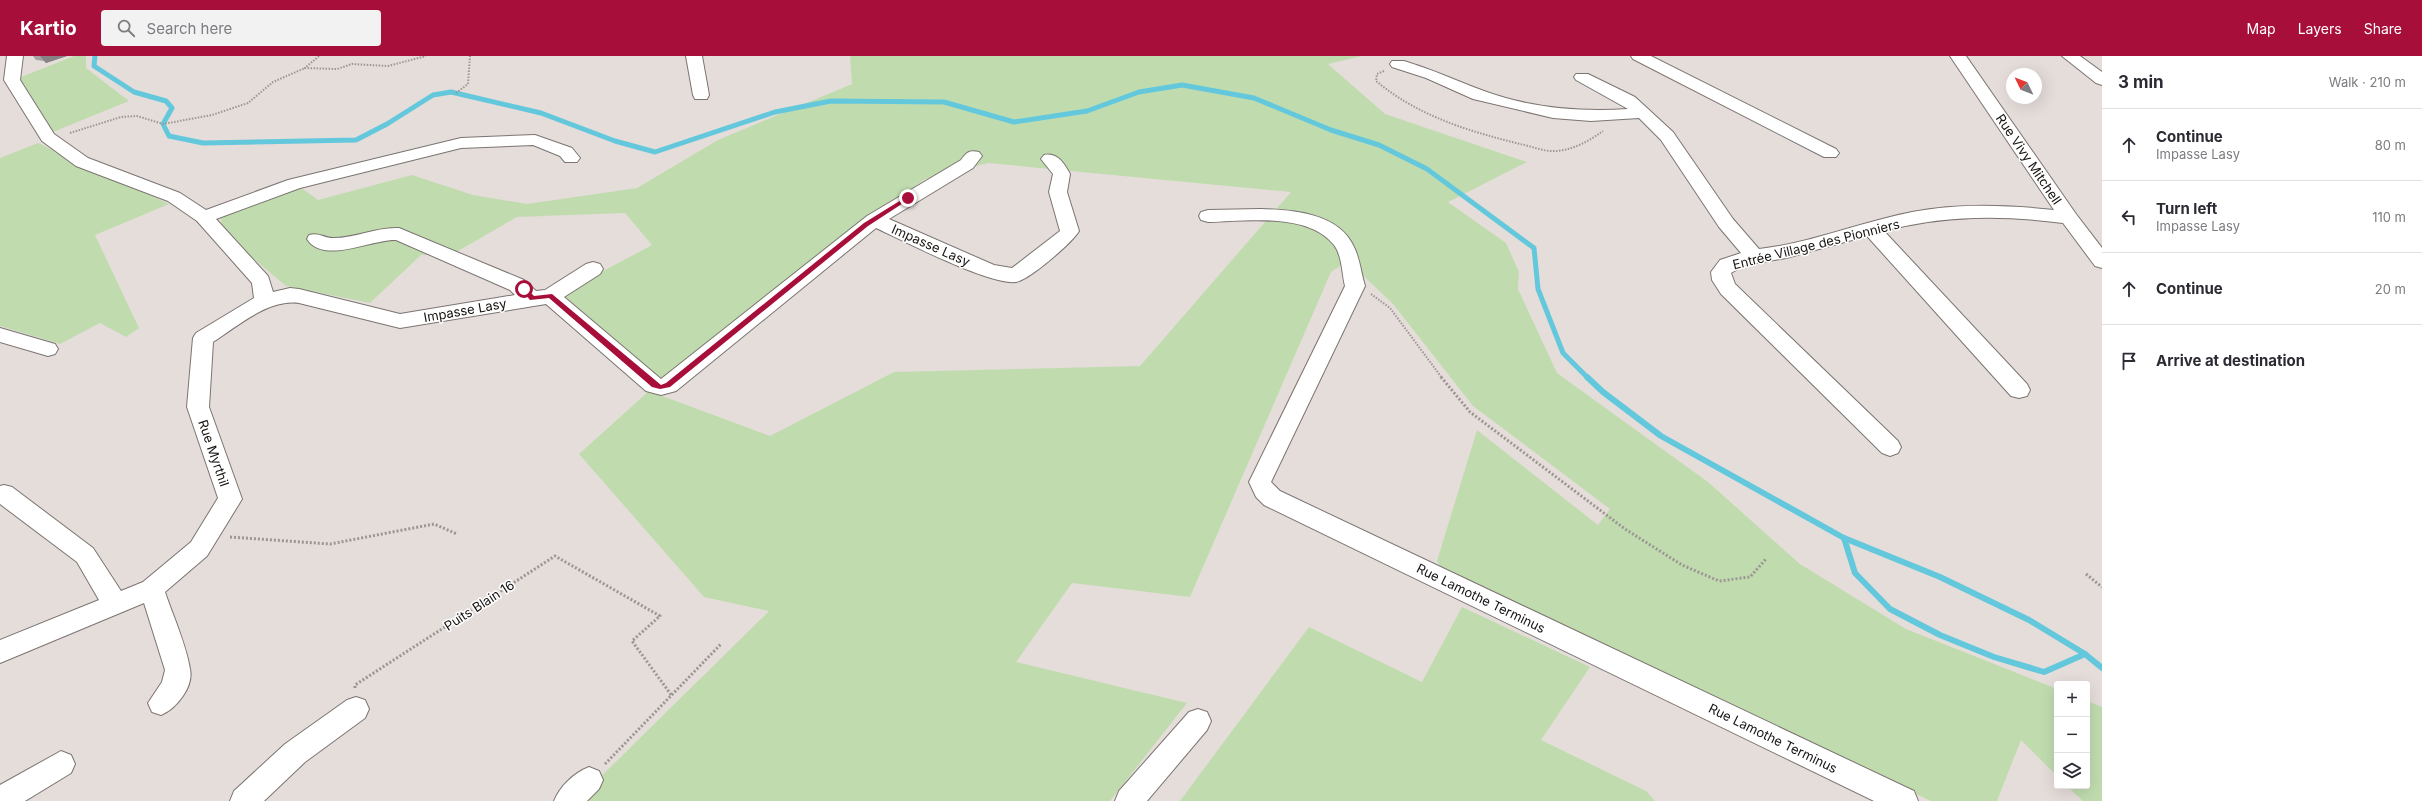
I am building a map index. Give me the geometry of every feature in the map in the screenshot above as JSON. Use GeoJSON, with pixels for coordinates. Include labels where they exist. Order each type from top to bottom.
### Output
{"type":"FeatureCollection","features":[{"type":"Feature","properties":{"kind":"street"},"geometry":{"type":"LineString","coordinates":[[15,56],[12,80],[48,137],[82,162],[174,197],[204,217],[260,281],[265,301]]}},
{"type":"Feature","properties":{"kind":"street"},"geometry":{"type":"LineString","coordinates":[[694,56],[700,95]]}},
{"type":"Feature","properties":{"kind":"street"},"geometry":{"type":"LineString","coordinates":[[1640,56],[1830,153]]}},
{"type":"Feature","properties":{"kind":"street","name":"Rue Vivy Mitchell"},"geometry":{"type":"LineString","coordinates":[[1958,56],[2069,218],[2102,261]]}},
{"type":"Feature","properties":{"kind":"street"},"geometry":{"type":"LineString","coordinates":[[2070,56],[2102,80]]}},
{"type":"Feature","properties":{"kind":"street"},"geometry":{"type":"LineString","coordinates":[[1398,64],[1432,75],[1479,95],[1553,113],[1591,116],[1622,116],[1643,113]]}},
{"type":"Feature","properties":{"kind":"street"},"geometry":{"type":"LineString","coordinates":[[1582,77],[1629,101],[1667,136],[1726,223],[1754,257]]}},
{"type":"Feature","properties":{"kind":"street"},"geometry":{"type":"LineString","coordinates":[[204,217],[294,184],[461,143],[535,140],[566,152],[571,158]]}},
{"type":"Feature","properties":{"kind":"street"},"geometry":{"type":"LineString","coordinates":[[316,239],[320,243],[330,246],[378,233],[399,234],[541,297],[654,385],[660,387],[668,385],[874,220],[967,164],[973,156]]}},
{"type":"Feature","properties":{"kind":"street","name":"Impasse Lasy"},"geometry":{"type":"LineString","coordinates":[[874,220],[988,270],[1008,275],[1016,275],[1069,234],[1068,220],[1058,192],[1064,182],[1064,177],[1050,159]]}},
{"type":"Feature","properties":{"kind":"street","name":"Entrée Village des Pionniers"},"geometry":{"type":"LineString","coordinates":[[1890,447],[1725,284],[1721,272],[1728,265],[1754,257],[1784,252],[1923,217],[1955,212],[2037,214],[2069,218]]}},
{"type":"Feature","properties":{"kind":"street"},"geometry":{"type":"LineString","coordinates":[[1208,216],[1300,217],[1321,224],[1343,243],[1355,286]]}},
{"type":"Feature","properties":{"kind":"street"},"geometry":{"type":"LineString","coordinates":[[1872,230],[2019,390]]}},
{"type":"Feature","properties":{"kind":"street"},"geometry":{"type":"LineString","coordinates":[[541,297],[593,269]]}},
{"type":"Feature","properties":{"kind":"street","name":"Rue Lamothe Terminus"},"geometry":{"type":"LineString","coordinates":[[1355,286],[1260,482],[1264,490],[1272,498],[1904,801]]}},
{"type":"Feature","properties":{"kind":"street","name":"Impasse Lasy"},"geometry":{"type":"LineString","coordinates":[[265,301],[290,295],[299,296],[400,321],[541,297]]}},
{"type":"Feature","properties":{"kind":"street","name":"Rue Myrthil"},"geometry":{"type":"LineString","coordinates":[[0,652],[115,603],[152,589],[199,549],[230,499],[198,407],[203,338],[265,301]]}},
{"type":"Feature","properties":{"kind":"street"},"geometry":{"type":"LineString","coordinates":[[0,335],[48,349]]}},
{"type":"Feature","properties":{"kind":"street"},"geometry":{"type":"LineString","coordinates":[[4,494],[85,555],[115,603]]}},
{"type":"Feature","properties":{"kind":"street"},"geometry":{"type":"LineString","coordinates":[[152,589],[178,670],[174,687],[161,703]]}},
{"type":"Feature","properties":{"kind":"street"},"geometry":{"type":"LineString","coordinates":[[244,801],[295,753],[356,709]]}},
{"type":"Feature","properties":{"kind":"street"},"geometry":{"type":"LineString","coordinates":[[1129,801],[1198,721]]}},
{"type":"Feature","properties":{"kind":"street"},"geometry":{"type":"LineString","coordinates":[[0,801],[61,764]]}},
{"type":"Feature","properties":{"kind":"street"},"geometry":{"type":"LineString","coordinates":[[568,801],[589,780]]}},
{"type":"Feature","properties":{"kind":"path"},"geometry":{"type":"LineString","coordinates":[[48,137],[121,117],[137,116],[163,124],[212,115],[248,103],[273,82],[305,68],[319,56]]}},
{"type":"Feature","properties":{"kind":"path"},"geometry":{"type":"LineString","coordinates":[[305,68],[337,69],[352,64],[388,66],[426,56]]}},
{"type":"Feature","properties":{"kind":"path"},"geometry":{"type":"LineString","coordinates":[[456,93],[468,84],[470,56]]}},
{"type":"Feature","properties":{"kind":"path"},"geometry":{"type":"LineString","coordinates":[[1398,64],[1377,74],[1376,81],[1388,93],[1426,114],[1526,145],[1554,151],[1577,147],[1622,116]]}},
{"type":"Feature","properties":{"kind":"path"},"geometry":{"type":"LineString","coordinates":[[1355,286],[1379,299],[1390,308],[1422,353],[1470,412],[1625,529],[1682,565],[1719,581],[1750,577],[1766,559]]}},
{"type":"Feature","properties":{"kind":"path"},"geometry":{"type":"LineString","coordinates":[[207,535],[330,544],[434,524],[457,534]]}},
{"type":"Feature","properties":{"kind":"path","name":"Puits Blain 16"},"geometry":{"type":"LineString","coordinates":[[356,709],[355,685],[555,556],[660,616],[632,641],[672,696]]}},
{"type":"Feature","properties":{"kind":"path"},"geometry":{"type":"LineString","coordinates":[[2086,574],[2102,587]]}},
{"type":"Feature","properties":{"kind":"path"},"geometry":{"type":"LineString","coordinates":[[589,780],[721,644]]}},
{"type":"Feature","properties":{"kind":"green space"},"geometry":{"type":"Polygon","coordinates":[[[74,56],[86,56],[86,68],[129,101],[53,132],[16,79],[74,56]]]}},
{"type":"Feature","properties":{"kind":"green space"},"geometry":{"type":"Polygon","coordinates":[[[850,56],[1362,56],[1328,64],[1385,114],[1527,162],[1448,202],[1506,243],[1519,272],[1518,289],[1557,373],[1708,482],[1800,564],[1906,629],[2054,688],[2054,773],[2021,740],[1997,801],[1931,801],[1445,576],[1437,561],[1477,430],[1598,525],[1610,509],[1473,406],[1393,304],[1348,261],[1331,272],[1190,597],[1072,583],[1016,662],[1187,703],[1110,801],[576,801],[769,611],[704,597],[579,454],[649,391],[770,436],[894,372],[1140,366],[1291,192],[988,163],[925,179],[824,252],[664,378],[653,377],[558,295],[652,245],[625,213],[517,217],[453,254],[421,255],[370,303],[286,286],[224,234],[220,214],[299,186],[318,200],[412,175],[473,195],[527,204],[637,188],[718,140],[852,84],[850,56]]]}},
{"type":"Feature","properties":{"kind":"green space"},"geometry":{"type":"Polygon","coordinates":[[[38,143],[169,204],[95,235],[139,328],[126,337],[100,323],[60,344],[0,326],[0,158],[38,143]]]}},
{"type":"Feature","properties":{"kind":"green space"},"geometry":{"type":"Polygon","coordinates":[[[1462,607],[1590,667],[1541,740],[1646,791],[1655,801],[1180,801],[1309,627],[1422,682],[1462,607]]]}},
{"type":"Feature","properties":{"kind":"green space"},"geometry":{"type":"Polygon","coordinates":[[[2090,702],[2102,707],[2102,801],[2083,801],[2070,789],[2090,789],[2090,702]]]}},
{"type":"Feature","properties":{"kind":"waterway"},"geometry":{"type":"LineString","coordinates":[[95,56],[94,66],[134,92],[166,101],[172,108],[163,124],[169,136],[203,143],[356,140],[387,124],[433,95],[451,92],[541,113],[615,141],[655,152],[775,112],[831,101],[944,102],[1014,122],[1087,111],[1139,92],[1182,85],[1254,98],[1331,130],[1379,145],[1427,169],[1534,248],[1538,289],[1563,353],[1587,377]]}},
{"type":"Feature","properties":{"kind":"waterway"},"geometry":{"type":"LineString","coordinates":[[1587,377],[1603,392],[1661,436],[1844,538]]}},
{"type":"Feature","properties":{"kind":"waterway"},"geometry":{"type":"LineString","coordinates":[[1844,538],[1940,577],[2029,620],[2085,654]]}},
{"type":"Feature","properties":{"kind":"waterway"},"geometry":{"type":"LineString","coordinates":[[1844,538],[1855,573],[1890,609],[1940,635],[1994,657],[2044,672],[2085,654]]}},
{"type":"Feature","properties":{"kind":"waterway"},"geometry":{"type":"LineString","coordinates":[[2085,654],[2102,668]]}},
{"type":"Feature","properties":{"kind":"route"},"geometry":{"type":"LineString","coordinates":[[524,289],[532,299],[550,296],[654,385],[660,387],[668,385],[866,224],[908,198]]}}]}
